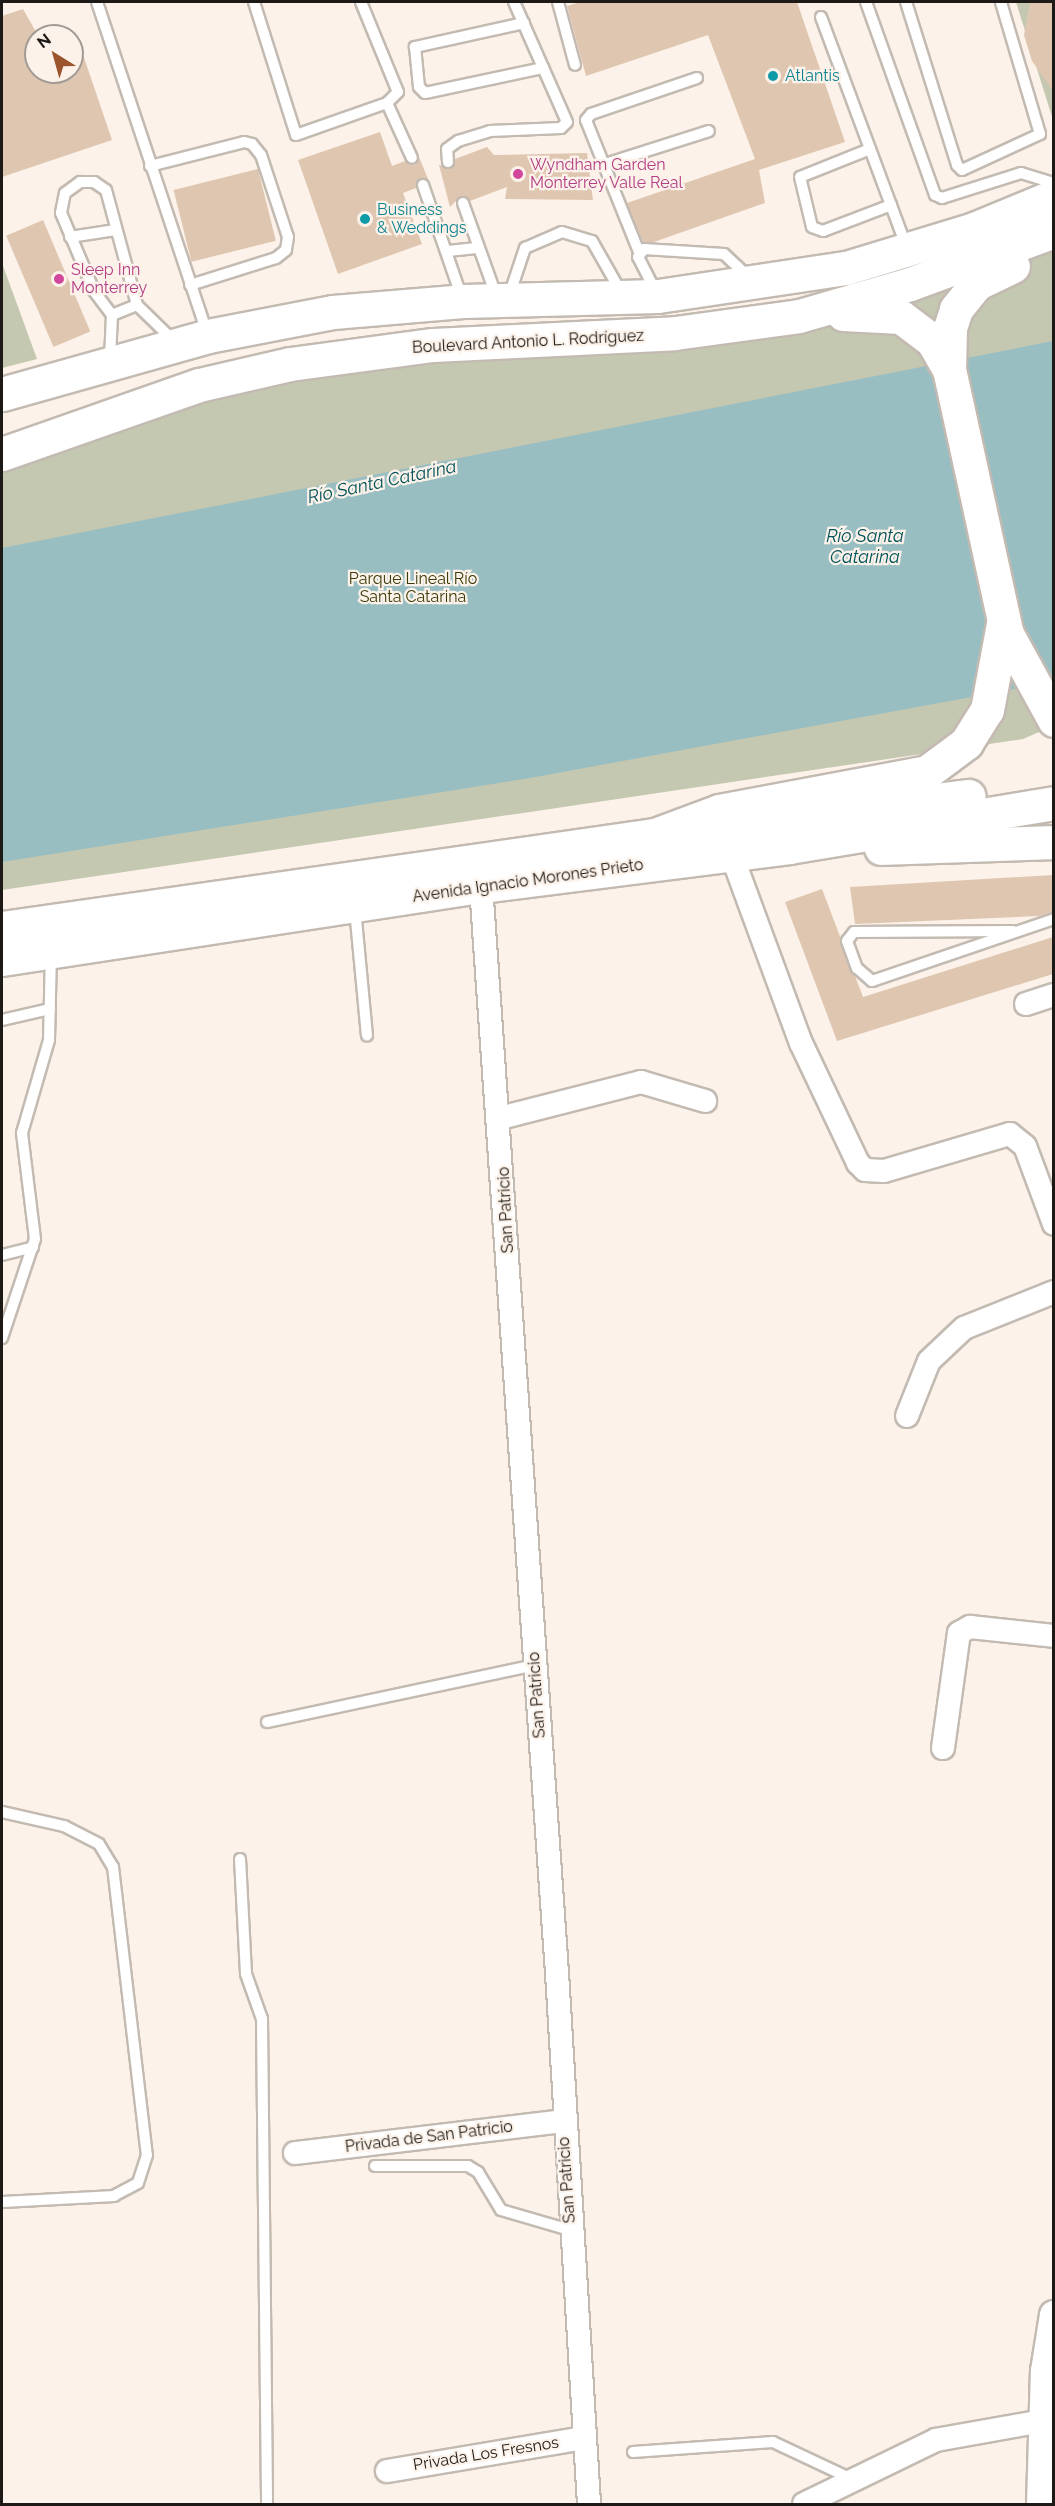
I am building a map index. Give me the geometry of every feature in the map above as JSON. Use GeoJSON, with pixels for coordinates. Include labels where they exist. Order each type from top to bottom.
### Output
{"type":"FeatureCollection","features":[{"type":"Feature","properties":{"kind":"main road"},"geometry":{"type":"LineString","coordinates":[[2,394],[194,341],[333,312],[463,301],[658,296],[755,284],[846,268],[908,251],[1053,196]]}},
{"type":"Feature","properties":{"kind":"main road","name":"Boulevard Antonio L. Rodríguez"},"geometry":{"type":"LineString","coordinates":[[2,454],[199,385],[290,364],[433,345],[675,333],[799,316],[943,273],[1053,231]]}},
{"type":"Feature","properties":{"kind":"main road"},"geometry":{"type":"LineString","coordinates":[[1053,250],[993,274],[964,296],[950,328],[949,370],[1004,622],[1023,670],[1053,720]]}},
{"type":"Feature","properties":{"kind":"main road"},"geometry":{"type":"LineString","coordinates":[[799,316],[880,313],[901,317],[932,340],[949,370]]}},
{"type":"Feature","properties":{"kind":"main road"},"geometry":{"type":"LineString","coordinates":[[655,835],[719,811],[867,787],[927,772],[966,743],[994,691],[1004,622]]}},
{"type":"Feature","properties":{"kind":"main road","name":"Avenida Ignacio Morones Prieto"},"geometry":{"type":"LineString","coordinates":[[2,928],[1053,781]]}},
{"type":"Feature","properties":{"kind":"main road","name":"Avenida Ignacio Morones Prieto"},"geometry":{"type":"LineString","coordinates":[[2,959],[481,886],[789,847],[1053,803]]}},
{"type":"Feature","properties":{"kind":"main road"},"geometry":{"type":"LineString","coordinates":[[789,847],[931,848],[1053,842]]}},
{"type":"Feature","properties":{"kind":"street"},"geometry":{"type":"LineString","coordinates":[[731,853],[801,1043],[858,1163],[865,1170],[884,1172],[1010,1134],[1025,1146],[1053,1224]]}},
{"type":"Feature","properties":{"kind":"street","name":"San Patricio"},"geometry":{"type":"LineString","coordinates":[[481,886],[500,1118],[562,2121],[589,2505]]}},
{"type":"Feature","properties":{"kind":"street"},"geometry":{"type":"LineString","coordinates":[[1026,1004],[1053,995]]}},
{"type":"Feature","properties":{"kind":"street"},"geometry":{"type":"LineString","coordinates":[[500,1118],[641,1082],[705,1101]]}},
{"type":"Feature","properties":{"kind":"street"},"geometry":{"type":"LineString","coordinates":[[907,1416],[929,1361],[964,1328],[1053,1292]]}},
{"type":"Feature","properties":{"kind":"street"},"geometry":{"type":"LineString","coordinates":[[943,1748],[959,1634],[970,1627],[1053,1636]]}},
{"type":"Feature","properties":{"kind":"street","name":"Privada de San Patricio"},"geometry":{"type":"LineString","coordinates":[[295,2153],[562,2121]]}},
{"type":"Feature","properties":{"kind":"street"},"geometry":{"type":"LineString","coordinates":[[1041,2505],[1049,2420],[1045,2371],[1053,2315]]}},
{"type":"Feature","properties":{"kind":"street"},"geometry":{"type":"LineString","coordinates":[[804,2505],[936,2440],[1049,2420]]}},
{"type":"Feature","properties":{"kind":"street","name":"Privada Los Fresnos"},"geometry":{"type":"LineString","coordinates":[[387,2471],[584,2438]]}},
{"type":"Feature","properties":{"kind":"lane"},"geometry":{"type":"LineString","coordinates":[[97,2],[190,285],[194,341]]}},
{"type":"Feature","properties":{"kind":"lane"},"geometry":{"type":"LineString","coordinates":[[254,2],[296,135],[387,102],[398,92],[361,2]]}},
{"type":"Feature","properties":{"kind":"lane"},"geometry":{"type":"LineString","coordinates":[[448,162],[451,144],[479,134],[566,124],[514,2]]}},
{"type":"Feature","properties":{"kind":"lane"},"geometry":{"type":"LineString","coordinates":[[558,2],[575,65]]}},
{"type":"Feature","properties":{"kind":"lane"},"geometry":{"type":"LineString","coordinates":[[866,2],[935,195],[942,198],[1021,173],[1053,183]]}},
{"type":"Feature","properties":{"kind":"lane"},"geometry":{"type":"LineString","coordinates":[[906,2],[957,165],[962,170],[1040,134],[1001,2]]}},
{"type":"Feature","properties":{"kind":"lane"},"geometry":{"type":"LineString","coordinates":[[821,17],[908,251]]}},
{"type":"Feature","properties":{"kind":"lane"},"geometry":{"type":"LineString","coordinates":[[524,23],[416,46],[419,87],[426,93],[543,68]]}},
{"type":"Feature","properties":{"kind":"lane"},"geometry":{"type":"LineString","coordinates":[[658,296],[586,124],[591,114],[697,78]]}},
{"type":"Feature","properties":{"kind":"lane"},"geometry":{"type":"LineString","coordinates":[[387,102],[412,158]]}},
{"type":"Feature","properties":{"kind":"lane"},"geometry":{"type":"LineString","coordinates":[[602,165],[710,131]]}},
{"type":"Feature","properties":{"kind":"lane"},"geometry":{"type":"LineString","coordinates":[[150,166],[244,142],[252,144],[261,155],[288,237],[286,250],[276,258],[190,285]]}},
{"type":"Feature","properties":{"kind":"lane"},"geometry":{"type":"LineString","coordinates":[[870,149],[800,177],[812,227],[823,231],[891,205]]}},
{"type":"Feature","properties":{"kind":"lane"},"geometry":{"type":"LineString","coordinates":[[109,365],[112,315],[94,291],[70,237],[61,203],[69,185],[94,182],[106,190],[137,305],[194,341]]}},
{"type":"Feature","properties":{"kind":"lane"},"geometry":{"type":"LineString","coordinates":[[423,185],[448,251],[463,301]]}},
{"type":"Feature","properties":{"kind":"lane"},"geometry":{"type":"LineString","coordinates":[[463,203],[479,248],[503,301]]}},
{"type":"Feature","properties":{"kind":"lane"},"geometry":{"type":"LineString","coordinates":[[70,237],[115,230]]}},
{"type":"Feature","properties":{"kind":"lane"},"geometry":{"type":"LineString","coordinates":[[503,301],[525,248],[562,232],[592,241],[624,298]]}},
{"type":"Feature","properties":{"kind":"lane"},"geometry":{"type":"LineString","coordinates":[[448,251],[479,248]]}},
{"type":"Feature","properties":{"kind":"lane"},"geometry":{"type":"LineString","coordinates":[[639,252],[724,254],[755,284]]}},
{"type":"Feature","properties":{"kind":"lane"},"geometry":{"type":"LineString","coordinates":[[112,315],[137,305]]}},
{"type":"Feature","properties":{"kind":"lane"},"geometry":{"type":"LineString","coordinates":[[354,906],[367,1035]]}},
{"type":"Feature","properties":{"kind":"lane"},"geometry":{"type":"LineString","coordinates":[[1013,931],[854,932],[847,940],[857,968],[872,981],[1053,919]]}},
{"type":"Feature","properties":{"kind":"lane"},"geometry":{"type":"LineString","coordinates":[[2,1338],[33,1247],[36,1221],[22,1133],[46,1055],[51,952]]}},
{"type":"Feature","properties":{"kind":"lane"},"geometry":{"type":"LineString","coordinates":[[2,1020],[50,1009]]}},
{"type":"Feature","properties":{"kind":"lane"},"geometry":{"type":"LineString","coordinates":[[2,1255],[33,1247]]}},
{"type":"Feature","properties":{"kind":"lane"},"geometry":{"type":"LineString","coordinates":[[267,1722],[535,1665]]}},
{"type":"Feature","properties":{"kind":"lane"},"geometry":{"type":"LineString","coordinates":[[2,1812],[63,1826],[99,1845],[113,1867],[147,2155],[138,2183],[114,2196],[2,2202]]}},
{"type":"Feature","properties":{"kind":"lane"},"geometry":{"type":"LineString","coordinates":[[240,1859],[246,1974],[262,2019],[267,2505]]}},
{"type":"Feature","properties":{"kind":"lane"},"geometry":{"type":"LineString","coordinates":[[375,2166],[468,2166],[478,2172],[501,2210],[570,2230]]}},
{"type":"Feature","properties":{"kind":"lane"},"geometry":{"type":"LineString","coordinates":[[633,2452],[773,2442],[854,2480]]}},
{"type":"Feature","properties":{"kind":"green space"},"geometry":{"type":"Polygon","coordinates":[[[1016,2],[1053,2],[1053,120],[1016,2]]]}},
{"type":"Feature","properties":{"kind":"green space","name":"Río Santa Catarina"},"geometry":{"type":"Polygon","coordinates":[[[1053,242],[1053,726],[1023,739],[2,890],[2,456],[271,369],[690,341],[1053,242]]]}},
{"type":"Feature","properties":{"kind":"green space"},"geometry":{"type":"Polygon","coordinates":[[[2,263],[37,359],[2,368],[2,263]]]}},
{"type":"Feature","properties":{"kind":"water","name":"Río Santa Catarina"},"geometry":{"type":"Polygon","coordinates":[[[1053,341],[1053,682],[530,778],[2,862],[2,548],[1053,341]]]}},
{"type":"Feature","properties":{"kind":"building"},"geometry":{"type":"Polygon","coordinates":[[[580,2],[797,2],[845,142],[759,170],[765,203],[654,242],[643,242],[627,203],[755,159],[708,35],[586,76],[567,6],[580,2]]]}},
{"type":"Feature","properties":{"kind":"building"},"geometry":{"type":"Polygon","coordinates":[[[1030,2],[1053,2],[1053,91],[1032,61],[1024,35],[1030,2]]]}},
{"type":"Feature","properties":{"kind":"building"},"geometry":{"type":"Polygon","coordinates":[[[23,9],[31,24],[24,24],[24,84],[84,84],[84,58],[112,140],[2,177],[2,16],[23,9]]]}},
{"type":"Feature","properties":{"kind":"building","name":"Business & Weddings"},"geometry":{"type":"Polygon","coordinates":[[[380,132],[392,166],[405,161],[415,165],[419,157],[428,179],[420,178],[416,188],[403,193],[422,244],[338,274],[298,160],[380,132]]]}},
{"type":"Feature","properties":{"kind":"building"},"geometry":{"type":"Polygon","coordinates":[[[487,147],[494,155],[587,153],[593,200],[505,199],[507,187],[470,201],[461,196],[450,207],[439,165],[452,168],[455,159],[487,147]]]}},
{"type":"Feature","properties":{"kind":"building"},"geometry":{"type":"Polygon","coordinates":[[[258,169],[276,241],[191,262],[174,190],[258,169]]]}},
{"type":"Feature","properties":{"kind":"building"},"geometry":{"type":"Polygon","coordinates":[[[43,220],[90,331],[53,347],[6,236],[43,220]]]}},
{"type":"Feature","properties":{"kind":"building"},"geometry":{"type":"Polygon","coordinates":[[[1053,875],[1053,912],[1040,916],[855,924],[850,887],[1053,875]]]}},
{"type":"Feature","properties":{"kind":"building"},"geometry":{"type":"Polygon","coordinates":[[[822,889],[863,997],[1053,937],[1053,974],[837,1041],[785,902],[822,889]]]}},
{"type":"Feature","properties":{"kind":"place","name":"Atlantis"},"geometry":{"type":"Point","coordinates":[773,76]}},
{"type":"Feature","properties":{"kind":"place","name":"Wyndham Garden Monterrey Valle Real"},"geometry":{"type":"Point","coordinates":[518,174]}},
{"type":"Feature","properties":{"kind":"place","name":"Business & Weddings"},"geometry":{"type":"Point","coordinates":[365,219]}},
{"type":"Feature","properties":{"kind":"place","name":"Sleep Inn Monterrey"},"geometry":{"type":"Point","coordinates":[59,279]}},
{"type":"Feature","properties":{"kind":"park label","name":"Parque Lineal Río Santa Catarina"},"geometry":{"type":"Point","coordinates":[413,588]}}]}
